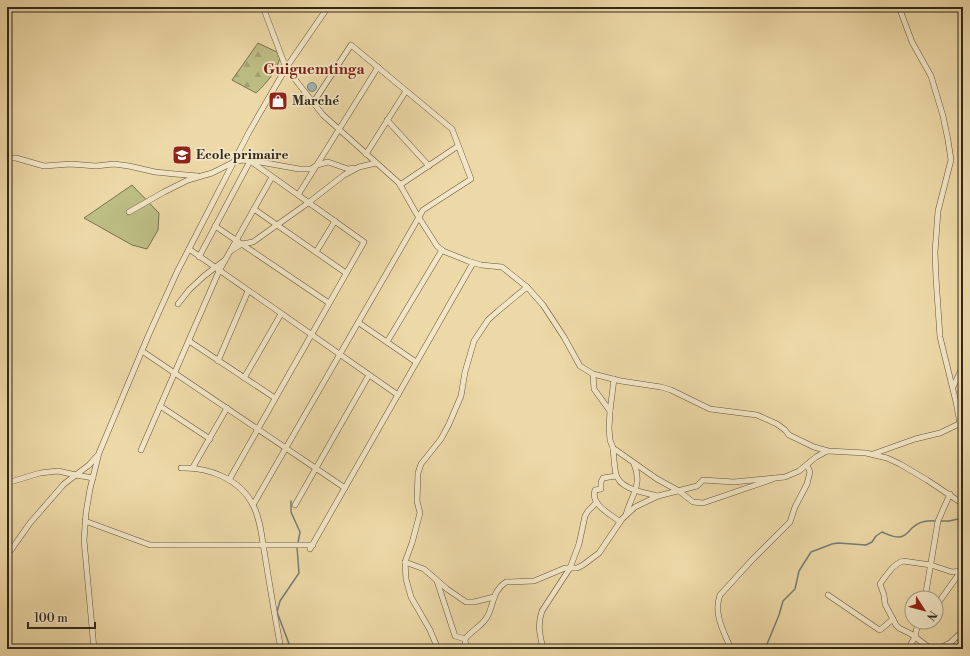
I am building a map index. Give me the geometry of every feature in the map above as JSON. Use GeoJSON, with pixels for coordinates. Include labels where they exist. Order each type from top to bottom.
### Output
{"type":"FeatureCollection","features":[{"type":"Feature","properties":{"kind":"street"},"geometry":{"type":"LineString","coordinates":[[263,7],[286,68],[323,115],[400,185],[432,239],[442,250],[449,254],[473,263],[502,267],[527,287],[545,309],[564,337],[580,366],[593,374],[671,390],[710,409],[757,415],[777,424],[789,435],[814,447],[828,451],[872,454],[887,458],[900,464],[950,494],[963,504]]}},
{"type":"Feature","properties":{"kind":"street"},"geometry":{"type":"LineString","coordinates":[[94,649],[84,545],[86,521],[93,478],[99,454],[177,272],[249,132],[286,68],[328,7]]}},
{"type":"Feature","properties":{"kind":"street"},"geometry":{"type":"LineString","coordinates":[[899,7],[912,42],[931,76],[943,116],[951,160],[938,211],[936,230],[935,259],[937,306],[940,337],[962,423],[963,440]]}},
{"type":"Feature","properties":{"kind":"street"},"geometry":{"type":"LineString","coordinates":[[253,505],[423,210],[471,179],[452,129],[351,45],[314,103]]}},
{"type":"Feature","properties":{"kind":"street"},"geometry":{"type":"LineString","coordinates":[[298,195],[378,67]]}},
{"type":"Feature","properties":{"kind":"street"},"geometry":{"type":"LineString","coordinates":[[366,154],[406,91]]}},
{"type":"Feature","properties":{"kind":"street"},"geometry":{"type":"LineString","coordinates":[[387,120],[429,166]]}},
{"type":"Feature","properties":{"kind":"street"},"geometry":{"type":"LineString","coordinates":[[400,185],[458,146]]}},
{"type":"Feature","properties":{"kind":"street"},"geometry":{"type":"LineString","coordinates":[[229,480],[364,242],[239,153]]}},
{"type":"Feature","properties":{"kind":"street"},"geometry":{"type":"LineString","coordinates":[[7,158],[16,158],[44,166],[71,164],[96,166],[114,164],[175,174],[203,176]]}},
{"type":"Feature","properties":{"kind":"street"},"geometry":{"type":"LineString","coordinates":[[129,212],[188,180],[212,173],[234,162],[242,160],[299,169],[311,169],[317,165],[328,162],[348,168],[376,163]]}},
{"type":"Feature","properties":{"kind":"street"},"geometry":{"type":"LineString","coordinates":[[199,257],[250,161]]}},
{"type":"Feature","properties":{"kind":"street"},"geometry":{"type":"LineString","coordinates":[[178,304],[190,290],[217,269],[232,250],[242,244],[253,242],[344,175],[359,167]]}},
{"type":"Feature","properties":{"kind":"street"},"geometry":{"type":"LineString","coordinates":[[228,255],[272,177]]}},
{"type":"Feature","properties":{"kind":"street"},"geometry":{"type":"LineString","coordinates":[[254,209],[346,273]]}},
{"type":"Feature","properties":{"kind":"street"},"geometry":{"type":"LineString","coordinates":[[316,252],[335,222]]}},
{"type":"Feature","properties":{"kind":"street"},"geometry":{"type":"LineString","coordinates":[[215,226],[329,303]]}},
{"type":"Feature","properties":{"kind":"street"},"geometry":{"type":"LineString","coordinates":[[189,249],[398,395]]}},
{"type":"Feature","properties":{"kind":"street"},"geometry":{"type":"LineString","coordinates":[[387,342],[442,250]]}},
{"type":"Feature","properties":{"kind":"street"},"geometry":{"type":"LineString","coordinates":[[86,521],[150,545],[263,545],[312,547],[473,263]]}},
{"type":"Feature","properties":{"kind":"street"},"geometry":{"type":"LineString","coordinates":[[141,450],[189,341],[217,269]]}},
{"type":"Feature","properties":{"kind":"street"},"geometry":{"type":"LineString","coordinates":[[438,649],[430,630],[411,597],[406,579],[405,562],[420,513],[417,501],[419,467],[441,439],[449,424],[461,396],[465,372],[474,341],[488,320],[527,287]]}},
{"type":"Feature","properties":{"kind":"street"},"geometry":{"type":"LineString","coordinates":[[218,361],[248,291]]}},
{"type":"Feature","properties":{"kind":"street"},"geometry":{"type":"LineString","coordinates":[[244,378],[281,314]]}},
{"type":"Feature","properties":{"kind":"street"},"geometry":{"type":"LineString","coordinates":[[358,323],[416,362]]}},
{"type":"Feature","properties":{"kind":"street"},"geometry":{"type":"LineString","coordinates":[[189,341],[275,398]]}},
{"type":"Feature","properties":{"kind":"street"},"geometry":{"type":"LineString","coordinates":[[142,351],[345,488]]}},
{"type":"Feature","properties":{"kind":"street"},"geometry":{"type":"LineString","coordinates":[[953,388],[963,366]]}},
{"type":"Feature","properties":{"kind":"street"},"geometry":{"type":"LineString","coordinates":[[593,374],[594,389],[610,412]]}},
{"type":"Feature","properties":{"kind":"street"},"geometry":{"type":"LineString","coordinates":[[295,505],[369,375]]}},
{"type":"Feature","properties":{"kind":"street"},"geometry":{"type":"LineString","coordinates":[[614,379],[609,428],[616,476],[623,484],[635,490],[658,496]]}},
{"type":"Feature","properties":{"kind":"street"},"geometry":{"type":"LineString","coordinates":[[160,406],[210,439]]}},
{"type":"Feature","properties":{"kind":"street"},"geometry":{"type":"LineString","coordinates":[[193,467],[227,408]]}},
{"type":"Feature","properties":{"kind":"street"},"geometry":{"type":"LineString","coordinates":[[872,454],[940,433],[962,423]]}},
{"type":"Feature","properties":{"kind":"street"},"geometry":{"type":"LineString","coordinates":[[613,448],[657,479],[679,491],[693,502],[703,502],[734,491],[765,483],[778,477]]}},
{"type":"Feature","properties":{"kind":"street"},"geometry":{"type":"LineString","coordinates":[[466,649],[465,639],[487,618],[494,597],[499,588],[506,582],[534,581],[565,568],[584,565],[594,558],[603,548],[620,522],[635,507],[658,496],[697,486],[703,480],[734,482],[790,476],[799,471],[816,457],[828,451]]}},
{"type":"Feature","properties":{"kind":"street"},"geometry":{"type":"LineString","coordinates":[[7,554],[64,484],[89,465],[99,454]]}},
{"type":"Feature","properties":{"kind":"street"},"geometry":{"type":"LineString","coordinates":[[625,516],[638,479],[634,463]]}},
{"type":"Feature","properties":{"kind":"street"},"geometry":{"type":"LineString","coordinates":[[731,649],[719,620],[717,609],[720,595],[790,522],[795,507],[807,484],[810,472],[807,465]]}},
{"type":"Feature","properties":{"kind":"street"},"geometry":{"type":"LineString","coordinates":[[181,468],[193,467],[204,469],[220,475],[229,480],[246,494],[253,505],[263,545],[281,649]]}},
{"type":"Feature","properties":{"kind":"street"},"geometry":{"type":"LineString","coordinates":[[7,483],[40,473],[58,471],[93,478]]}},
{"type":"Feature","properties":{"kind":"street"},"geometry":{"type":"LineString","coordinates":[[616,476],[601,480],[601,490],[596,489],[594,492],[596,503],[620,522]]}},
{"type":"Feature","properties":{"kind":"street"},"geometry":{"type":"LineString","coordinates":[[926,590],[938,521],[950,494]]}},
{"type":"Feature","properties":{"kind":"street"},"geometry":{"type":"LineString","coordinates":[[543,649],[539,625],[542,611],[570,568],[579,544],[585,516],[596,503]]}},
{"type":"Feature","properties":{"kind":"street"},"geometry":{"type":"LineString","coordinates":[[963,545],[963,555]]}},
{"type":"Feature","properties":{"kind":"street"},"geometry":{"type":"LineString","coordinates":[[933,649],[908,632],[899,628],[885,604],[884,595],[880,584],[898,562],[903,561],[931,565],[946,571],[962,571]]}},
{"type":"Feature","properties":{"kind":"street"},"geometry":{"type":"LineString","coordinates":[[405,562],[424,569],[437,581],[466,602],[474,602],[494,597]]}},
{"type":"Feature","properties":{"kind":"street"},"geometry":{"type":"LineString","coordinates":[[944,595],[962,571],[963,562]]}},
{"type":"Feature","properties":{"kind":"street"},"geometry":{"type":"LineString","coordinates":[[437,581],[455,636],[465,639]]}},
{"type":"Feature","properties":{"kind":"street"},"geometry":{"type":"LineString","coordinates":[[828,595],[880,630],[893,620]]}},
{"type":"Feature","properties":{"kind":"street"},"geometry":{"type":"LineString","coordinates":[[908,649],[915,638],[916,630]]}},
{"type":"Feature","properties":{"kind":"street"},"geometry":{"type":"LineString","coordinates":[[938,649],[950,643],[963,631]]}},
{"type":"Feature","properties":{"kind":"green space"},"geometry":{"type":"Polygon","coordinates":[[[258,43],[281,54],[278,65],[272,75],[256,93],[232,80],[258,43]]]}},
{"type":"Feature","properties":{"kind":"green space"},"geometry":{"type":"Polygon","coordinates":[[[132,185],[159,213],[158,230],[147,249],[132,245],[84,218],[132,185]]]}},
{"type":"Feature","properties":{"kind":"water"},"geometry":{"type":"Polygon","coordinates":[[[312,82],[317,87],[312,92],[307,87],[312,82]]]}},
{"type":"Feature","properties":{"kind":"waterway"},"geometry":{"type":"LineString","coordinates":[[291,501],[291,512],[300,532],[298,543]]}},
{"type":"Feature","properties":{"kind":"waterway"},"geometry":{"type":"LineString","coordinates":[[939,521],[949,521],[963,518]]}},
{"type":"Feature","properties":{"kind":"waterway"},"geometry":{"type":"LineString","coordinates":[[765,649],[783,601],[795,589],[799,571],[811,552],[838,543],[866,545],[872,542],[876,536],[882,532],[898,537],[907,534],[914,526],[920,523],[926,521],[936,521]]}},
{"type":"Feature","properties":{"kind":"waterway"},"geometry":{"type":"LineString","coordinates":[[291,649],[277,612],[280,601],[299,573],[297,547]]}},
{"type":"Feature","properties":{"kind":"place","name":"Marché"},"geometry":{"type":"Point","coordinates":[278,101]}},
{"type":"Feature","properties":{"kind":"place","name":"Ecole primaire"},"geometry":{"type":"Point","coordinates":[182,155]}},
{"type":"Feature","properties":{"kind":"district","name":"Guiguemtinga"},"geometry":{"type":"Point","coordinates":[314,69]}}]}
